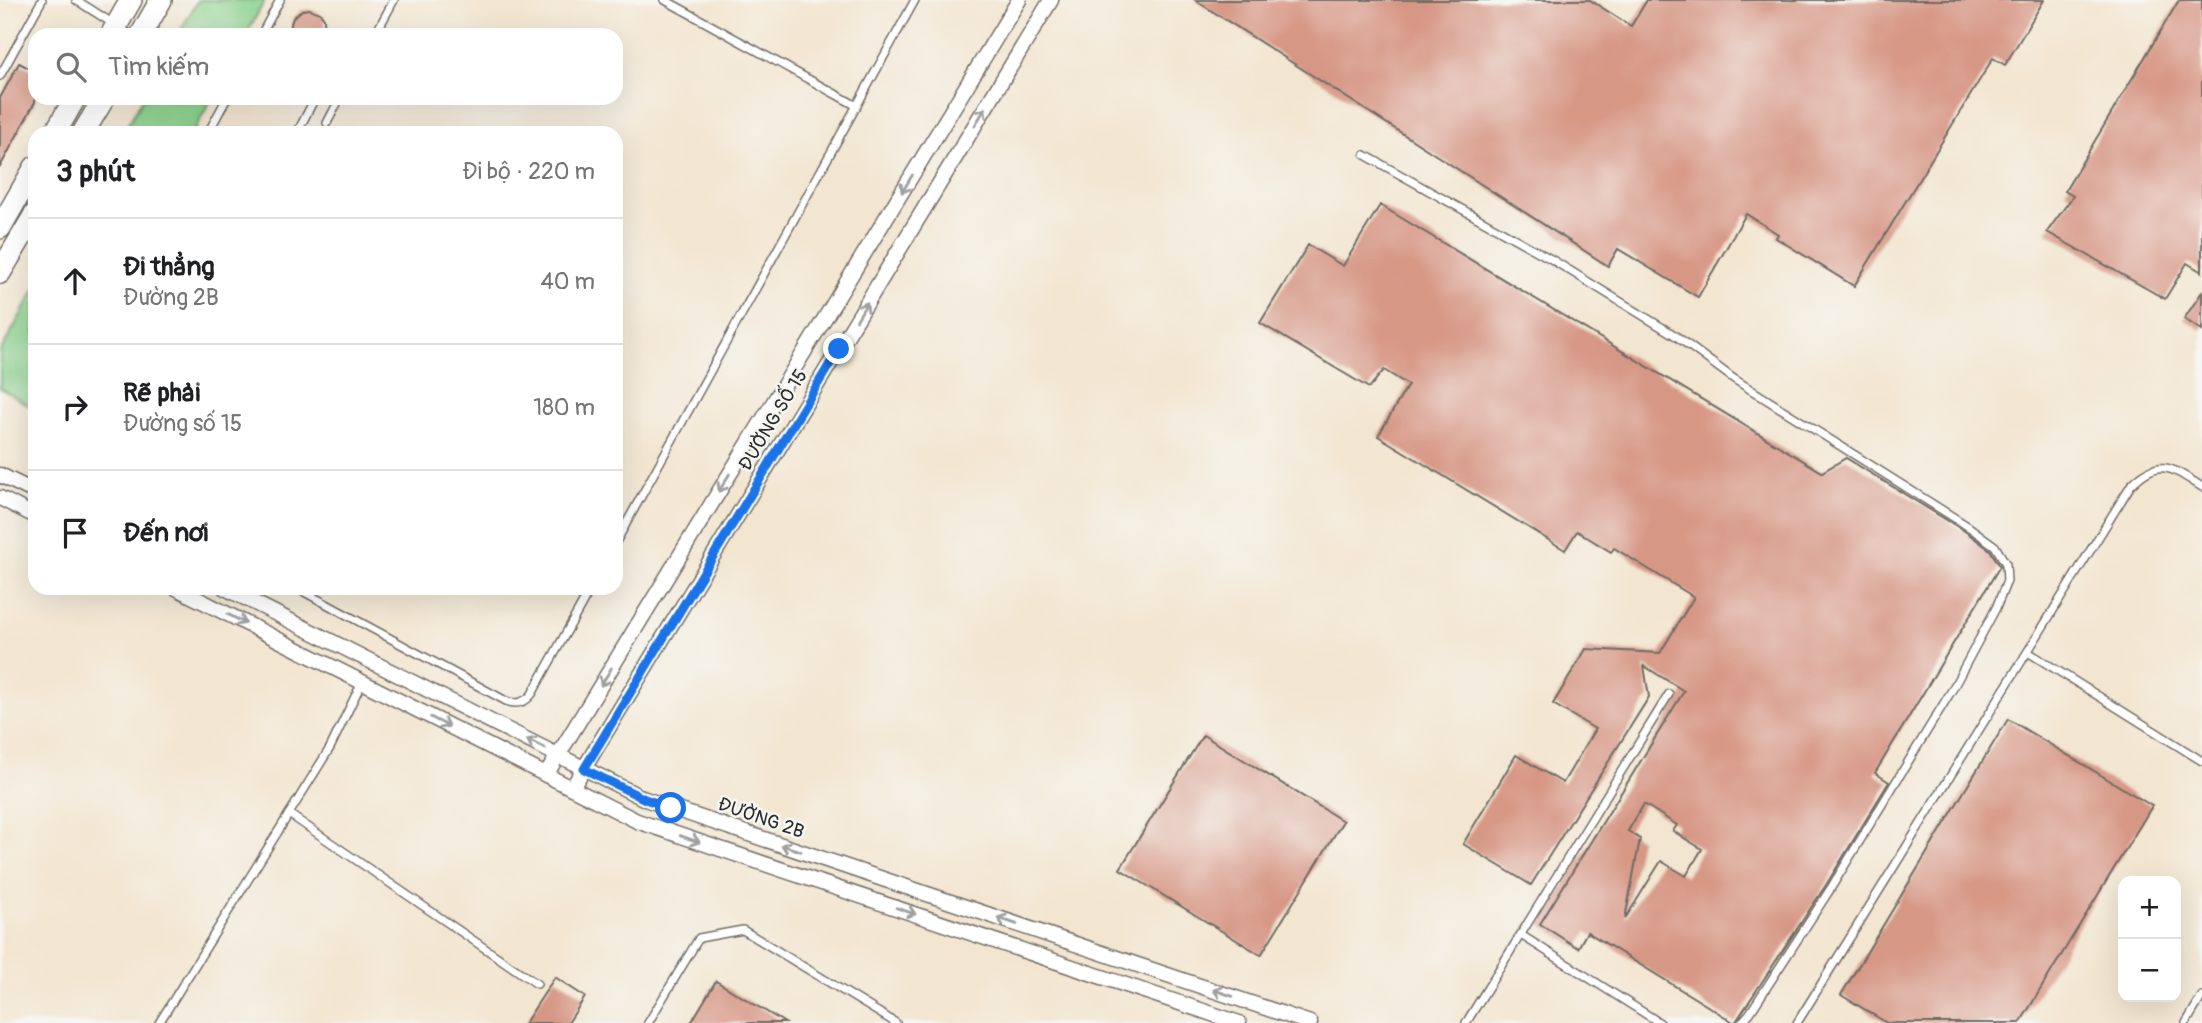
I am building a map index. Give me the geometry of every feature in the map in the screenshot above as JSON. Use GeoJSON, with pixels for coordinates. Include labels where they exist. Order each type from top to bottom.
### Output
{"type":"FeatureCollection","features":[{"type":"Feature","properties":{"kind":"street"},"geometry":{"type":"LineString","coordinates":[[120,28],[131,0]]}},
{"type":"Feature","properties":{"kind":"street"},"geometry":{"type":"LineString","coordinates":[[145,28],[161,0]]}},
{"type":"Feature","properties":{"kind":"street","name":"ĐƯỜNG SỐ 15"},"geometry":{"type":"LineString","coordinates":[[546,775],[1019,0]]}},
{"type":"Feature","properties":{"kind":"street","name":"ĐƯỜNG SỐ 15"},"geometry":{"type":"LineString","coordinates":[[572,788],[1051,0]]}},
{"type":"Feature","properties":{"kind":"street"},"geometry":{"type":"LineString","coordinates":[[59,126],[71,105]]}},
{"type":"Feature","properties":{"kind":"street"},"geometry":{"type":"LineString","coordinates":[[87,126],[100,105]]}},
{"type":"Feature","properties":{"kind":"street"},"geometry":{"type":"LineString","coordinates":[[0,228],[28,179]]}},
{"type":"Feature","properties":{"kind":"street"},"geometry":{"type":"LineString","coordinates":[[0,273],[28,226]]}},
{"type":"Feature","properties":{"kind":"street"},"geometry":{"type":"LineString","coordinates":[[0,475],[28,489]]}},
{"type":"Feature","properties":{"kind":"street"},"geometry":{"type":"LineString","coordinates":[[0,498],[28,512]]}},
{"type":"Feature","properties":{"kind":"street"},"geometry":{"type":"LineString","coordinates":[[191,595],[637,821],[1239,1023]]}},
{"type":"Feature","properties":{"kind":"street","name":"ĐƯỜNG 2B"},"geometry":{"type":"LineString","coordinates":[[239,595],[645,799],[1310,1023]]}},
{"type":"Feature","properties":{"kind":"lane"},"geometry":{"type":"LineString","coordinates":[[0,76],[42,0]]}},
{"type":"Feature","properties":{"kind":"lane"},"geometry":{"type":"LineString","coordinates":[[76,0],[114,28]]}},
{"type":"Feature","properties":{"kind":"lane"},"geometry":{"type":"LineString","coordinates":[[265,28],[280,0]]}},
{"type":"Feature","properties":{"kind":"lane"},"geometry":{"type":"LineString","coordinates":[[379,28],[394,0]]}},
{"type":"Feature","properties":{"kind":"lane"},"geometry":{"type":"LineString","coordinates":[[665,0],[679,3],[857,106]]}},
{"type":"Feature","properties":{"kind":"lane"},"geometry":{"type":"LineString","coordinates":[[623,529],[915,0]]}},
{"type":"Feature","properties":{"kind":"lane"},"geometry":{"type":"LineString","coordinates":[[212,126],[223,105]]}},
{"type":"Feature","properties":{"kind":"lane"},"geometry":{"type":"LineString","coordinates":[[301,126],[311,105]]}},
{"type":"Feature","properties":{"kind":"lane"},"geometry":{"type":"LineString","coordinates":[[327,123],[336,105]]}},
{"type":"Feature","properties":{"kind":"lane"},"geometry":{"type":"LineString","coordinates":[[1365,155],[1551,259],[1676,336],[1734,379],[1969,527],[1995,546],[2006,564],[2007,581],[1996,608],[1952,690],[1831,888],[1741,1023]]}},
{"type":"Feature","properties":{"kind":"lane"},"geometry":{"type":"LineString","coordinates":[[1797,1023],[2131,485],[2144,472],[2160,467],[2172,470],[2202,487]]}},
{"type":"Feature","properties":{"kind":"lane"},"geometry":{"type":"LineString","coordinates":[[310,595],[515,704],[525,701],[532,694],[587,595]]}},
{"type":"Feature","properties":{"kind":"lane"},"geometry":{"type":"LineString","coordinates":[[2028,652],[2202,761]]}},
{"type":"Feature","properties":{"kind":"lane"},"geometry":{"type":"LineString","coordinates":[[159,1023],[330,748],[362,682]]}},
{"type":"Feature","properties":{"kind":"lane"},"geometry":{"type":"LineString","coordinates":[[1465,1023],[1669,694]]}},
{"type":"Feature","properties":{"kind":"lane"},"geometry":{"type":"LineString","coordinates":[[289,814],[537,984]]}},
{"type":"Feature","properties":{"kind":"lane"},"geometry":{"type":"LineString","coordinates":[[648,1023],[699,938],[743,930],[896,1023]]}},
{"type":"Feature","properties":{"kind":"lane"},"geometry":{"type":"LineString","coordinates":[[1521,935],[1660,1023]]}},
{"type":"Feature","properties":{"kind":"lane"},"geometry":{"type":"LineString","coordinates":[[2186,1023],[2202,996]]}},
{"type":"Feature","properties":{"kind":"green space"},"geometry":{"type":"Polygon","coordinates":[[[198,0],[265,0],[250,28],[182,28],[198,0]]]}},
{"type":"Feature","properties":{"kind":"green space"},"geometry":{"type":"Polygon","coordinates":[[[139,105],[208,105],[197,126],[127,126],[139,105]]]}},
{"type":"Feature","properties":{"kind":"green space"},"geometry":{"type":"Polygon","coordinates":[[[28,302],[28,405],[0,388],[0,352],[28,302]]]}},
{"type":"Feature","properties":{"kind":"building"},"geometry":{"type":"Polygon","coordinates":[[[1195,0],[1590,0],[1631,26],[1647,0],[2044,0],[2005,65],[1993,58],[1854,286],[1776,238],[1778,234],[1746,214],[1698,297],[1618,249],[1608,266],[1195,0]]]}},
{"type":"Feature","properties":{"kind":"building"},"geometry":{"type":"Polygon","coordinates":[[[2179,0],[2202,0],[2202,272],[2187,263],[2165,299],[2047,232],[2073,196],[2065,191],[2179,0]]]}},
{"type":"Feature","properties":{"kind":"building"},"geometry":{"type":"Polygon","coordinates":[[[309,9],[320,13],[324,18],[325,28],[291,28],[293,18],[302,10],[309,9]]]}},
{"type":"Feature","properties":{"kind":"building"},"geometry":{"type":"Polygon","coordinates":[[[19,63],[28,68],[28,105],[33,105],[0,167],[0,98],[19,63]]]}},
{"type":"Feature","properties":{"kind":"building"},"geometry":{"type":"Polygon","coordinates":[[[1380,205],[1822,472],[1846,458],[1966,532],[1990,550],[2000,566],[1875,773],[1889,782],[1826,885],[1735,1023],[1587,932],[1578,948],[1540,924],[1684,691],[1644,666],[1649,697],[1531,885],[1463,844],[1516,755],[1563,783],[1595,729],[1553,704],[1586,649],[1660,653],[1694,597],[1614,548],[1611,552],[1577,531],[1565,550],[1378,436],[1408,385],[1384,370],[1369,388],[1260,323],[1308,245],[1343,266],[1380,205]],[[1644,804],[1628,831],[1640,839],[1625,919],[1661,861],[1686,876],[1702,849],[1673,831],[1677,825],[1644,804]]]}},
{"type":"Feature","properties":{"kind":"building"},"geometry":{"type":"Polygon","coordinates":[[[2202,292],[2202,330],[2184,319],[2202,292]]]}},
{"type":"Feature","properties":{"kind":"building"},"geometry":{"type":"Polygon","coordinates":[[[2008,719],[2152,806],[2020,1023],[1887,1023],[1841,995],[2008,719]]]}},
{"type":"Feature","properties":{"kind":"building"},"geometry":{"type":"Polygon","coordinates":[[[1203,735],[1343,821],[1261,955],[1120,869],[1203,735]]]}},
{"type":"Feature","properties":{"kind":"building"},"geometry":{"type":"Polygon","coordinates":[[[555,977],[585,997],[568,1023],[525,1023],[555,977]]]}},
{"type":"Feature","properties":{"kind":"building"},"geometry":{"type":"Polygon","coordinates":[[[716,981],[785,1023],[691,1023],[716,981]]]}},
{"type":"Feature","properties":{"kind":"route"},"geometry":{"type":"LineString","coordinates":[[671,808],[645,799],[584,769],[839,349]]}}]}
